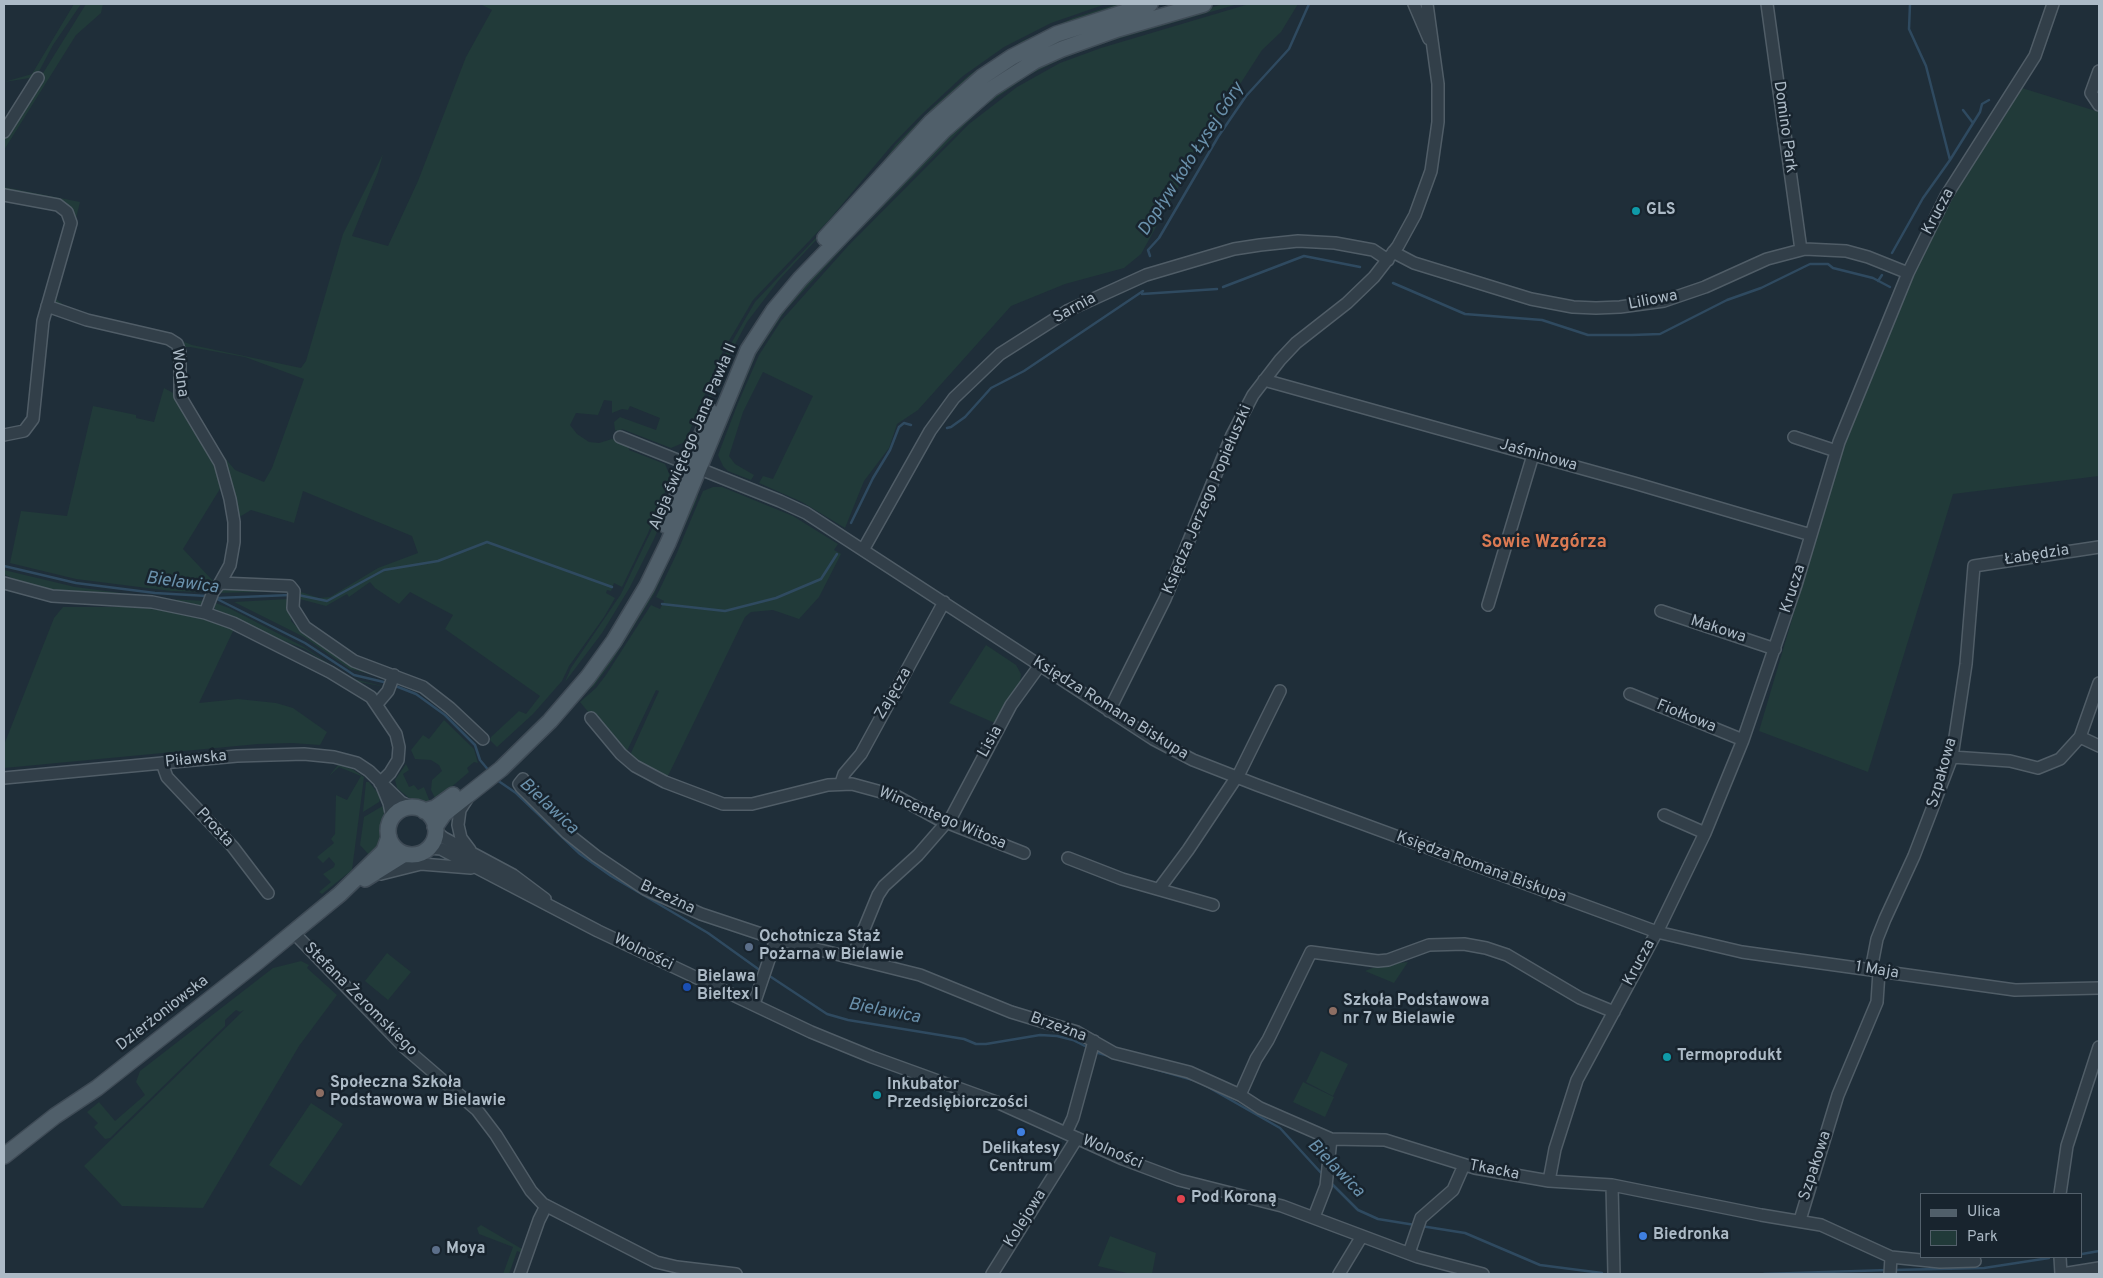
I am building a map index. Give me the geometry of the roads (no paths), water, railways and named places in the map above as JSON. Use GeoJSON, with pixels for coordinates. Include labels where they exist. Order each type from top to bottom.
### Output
{"type":"FeatureCollection","features":[{"type":"Feature","properties":{"kind":"main road","name":"Aleja świętego Jana Pawła II"},"geometry":{"type":"LineString","coordinates":[[435,829],[444,814],[471,795],[485,777],[556,716],[614,641],[651,579],[695,466],[733,359],[762,309],[795,269],[940,113],[982,77],[1037,44],[1085,24],[1150,4]]}},
{"type":"Feature","properties":{"kind":"main road","name":"Aleja świętego Jana Pawła II"},"geometry":{"type":"LineString","coordinates":[[695,466],[741,364],[774,310],[825,252],[967,108],[1010,76],[1048,55],[1090,38],[1204,4]]}},
{"type":"Feature","properties":{"kind":"main road","name":"Aleja świętego Jana Pawła II"},"geometry":{"type":"LineString","coordinates":[[417,809],[436,808],[485,777]]}},
{"type":"Feature","properties":{"kind":"main road"},"geometry":{"type":"LineString","coordinates":[[417,809],[431,818],[435,829],[434,840],[428,848],[419,853],[405,854],[396,849],[389,838],[388,827],[392,818],[398,812],[417,809]]}},
{"type":"Feature","properties":{"kind":"main road","name":"Dzierżoniowska"},"geometry":{"type":"LineString","coordinates":[[4,1156],[120,1070],[340,894],[384,851],[389,838]]}},
{"type":"Feature","properties":{"kind":"main road","name":"Dzierżoniowska"},"geometry":{"type":"LineString","coordinates":[[340,894],[405,854]]}},
{"type":"Feature","properties":{"kind":"street","name":"Księdza Jerzego Popiełuszki"},"geometry":{"type":"LineString","coordinates":[[1414,4],[1432,45]]}},
{"type":"Feature","properties":{"kind":"street","name":"Księdza Jerzego Popiełuszki"},"geometry":{"type":"LineString","coordinates":[[1109,711],[1172,586],[1239,422],[1264,380],[1296,343],[1358,293],[1391,256],[1411,224],[1421,202],[1435,155],[1439,108],[1427,4]]}},
{"type":"Feature","properties":{"kind":"street","name":"Domino Park"},"geometry":{"type":"LineString","coordinates":[[1767,4],[1801,250]]}},
{"type":"Feature","properties":{"kind":"street","name":"Krucza"},"geometry":{"type":"LineString","coordinates":[[1549,1181],[1555,1149],[1577,1080],[1657,932],[1705,833],[1743,740],[1775,648],[1836,451],[1908,273],[1946,196],[2035,56],[2053,4]]}},
{"type":"Feature","properties":{"kind":"street"},"geometry":{"type":"LineString","coordinates":[[2098,105],[2091,93],[2099,71]]}},
{"type":"Feature","properties":{"kind":"street"},"geometry":{"type":"LineString","coordinates":[[4,132],[38,78]]}},
{"type":"Feature","properties":{"kind":"street"},"geometry":{"type":"LineString","coordinates":[[4,195],[56,205],[64,209],[69,215],[70,224],[41,331],[33,419],[29,427],[22,432],[4,435]]}},
{"type":"Feature","properties":{"kind":"street","name":"Sarnia"},"geometry":{"type":"LineString","coordinates":[[863,550],[930,431],[954,398],[1000,354],[1069,310],[1146,275],[1234,249],[1298,241],[1335,243],[1373,250],[1391,256]]}},
{"type":"Feature","properties":{"kind":"street","name":"Liliowa"},"geometry":{"type":"LineString","coordinates":[[1391,256],[1531,299],[1573,307],[1596,308],[1664,301],[1705,287],[1767,259],[1801,250],[1846,251],[1868,257],[1908,273]]}},
{"type":"Feature","properties":{"kind":"street","name":"Wodna"},"geometry":{"type":"LineString","coordinates":[[47,306],[87,320],[169,339],[177,344],[180,352],[180,396],[220,463],[234,522],[233,545],[229,567],[211,597],[205,613]]}},
{"type":"Feature","properties":{"kind":"street","name":"Jaśminowa"},"geometry":{"type":"LineString","coordinates":[[1264,380],[1811,535]]}},
{"type":"Feature","properties":{"kind":"street","name":"Księdza Romana Biskupa"},"geometry":{"type":"LineString","coordinates":[[620,437],[790,505],[944,602],[1109,711],[1177,752],[1236,778],[1657,932]]}},
{"type":"Feature","properties":{"kind":"street"},"geometry":{"type":"LineString","coordinates":[[1794,438],[1836,451]]}},
{"type":"Feature","properties":{"kind":"street"},"geometry":{"type":"LineString","coordinates":[[1488,605],[1533,456]]}},
{"type":"Feature","properties":{"kind":"street","name":"Łabędzia"},"geometry":{"type":"LineString","coordinates":[[1974,566],[2099,547]]}},
{"type":"Feature","properties":{"kind":"street","name":"Szpakowa"},"geometry":{"type":"LineString","coordinates":[[1800,1220],[1838,1095],[1877,1002],[1875,971],[1877,939],[1914,856],[1952,757],[1966,664],[1974,566]]}},
{"type":"Feature","properties":{"kind":"street"},"geometry":{"type":"LineString","coordinates":[[4,583],[52,596],[152,602],[205,613],[233,623],[330,672],[361,690],[377,704],[393,728],[399,746],[398,760],[395,767],[380,783]]}},
{"type":"Feature","properties":{"kind":"street"},"geometry":{"type":"LineString","coordinates":[[220,583],[288,585],[294,595],[294,611],[305,628],[351,659],[392,681],[425,689],[453,711],[483,739]]}},
{"type":"Feature","properties":{"kind":"street","name":"Zajęcza"},"geometry":{"type":"LineString","coordinates":[[841,783],[844,774],[861,754],[944,602]]}},
{"type":"Feature","properties":{"kind":"street","name":"Makowa"},"geometry":{"type":"LineString","coordinates":[[1661,611],[1775,648]]}},
{"type":"Feature","properties":{"kind":"street","name":"Lisia"},"geometry":{"type":"LineString","coordinates":[[947,822],[1011,705],[1040,665]]}},
{"type":"Feature","properties":{"kind":"street"},"geometry":{"type":"LineString","coordinates":[[377,704],[392,681]]}},
{"type":"Feature","properties":{"kind":"street"},"geometry":{"type":"LineString","coordinates":[[1952,757],[2010,762],[2038,768],[2060,759],[2080,737],[2099,683]]}},
{"type":"Feature","properties":{"kind":"street"},"geometry":{"type":"LineString","coordinates":[[1158,889],[1236,778],[1280,691]]}},
{"type":"Feature","properties":{"kind":"street","name":"Fiołkowa"},"geometry":{"type":"LineString","coordinates":[[1630,694],[1743,740]]}},
{"type":"Feature","properties":{"kind":"street","name":"Wincentego Witosa"},"geometry":{"type":"LineString","coordinates":[[591,718],[621,754],[635,766],[665,782],[723,804],[752,804],[841,783],[855,784],[896,796],[947,822],[1024,853]]}},
{"type":"Feature","properties":{"kind":"street"},"geometry":{"type":"LineString","coordinates":[[2080,737],[2099,746]]}},
{"type":"Feature","properties":{"kind":"street","name":"Piławska"},"geometry":{"type":"LineString","coordinates":[[4,778],[273,754],[326,756],[357,763],[402,802],[417,809]]}},
{"type":"Feature","properties":{"kind":"street","name":"Prosta"},"geometry":{"type":"LineString","coordinates":[[162,763],[166,777],[233,847],[268,893]]}},
{"type":"Feature","properties":{"kind":"street","name":"Brzeżna"},"geometry":{"type":"LineString","coordinates":[[523,779],[519,784],[521,787],[567,833],[623,875],[685,907],[776,939],[920,975],[1011,1012],[1077,1032],[1094,1041]]}},
{"type":"Feature","properties":{"kind":"street","name":"Piławska"},"geometry":{"type":"LineString","coordinates":[[380,783],[389,804],[392,818]]}},
{"type":"Feature","properties":{"kind":"street"},"geometry":{"type":"LineString","coordinates":[[471,795],[460,810],[458,825],[461,838],[475,854]]}},
{"type":"Feature","properties":{"kind":"street"},"geometry":{"type":"LineString","coordinates":[[1664,815],[1705,833]]}},
{"type":"Feature","properties":{"kind":"street"},"geometry":{"type":"LineString","coordinates":[[852,958],[884,886],[918,855],[947,822]]}},
{"type":"Feature","properties":{"kind":"street","name":"Wolności"},"geometry":{"type":"LineString","coordinates":[[435,829],[442,837],[513,875],[562,912]]}},
{"type":"Feature","properties":{"kind":"street","name":"Wolności"},"geometry":{"type":"LineString","coordinates":[[428,848],[441,849],[650,956],[754,1004],[866,1054],[990,1099],[1112,1155],[1179,1180],[1276,1204],[1409,1253],[1483,1274]]}},
{"type":"Feature","properties":{"kind":"street"},"geometry":{"type":"LineString","coordinates":[[1068,858],[1122,879],[1213,905]]}},
{"type":"Feature","properties":{"kind":"street"},"geometry":{"type":"LineString","coordinates":[[364,880],[394,869],[421,864],[447,865],[482,871]]}},
{"type":"Feature","properties":{"kind":"street","name":"Stefana Żeromskiego"},"geometry":{"type":"LineString","coordinates":[[293,932],[404,1047],[477,1110],[496,1135],[533,1194],[546,1206],[656,1262],[677,1267],[736,1274]]}},
{"type":"Feature","properties":{"kind":"street","name":"1 Maja"},"geometry":{"type":"LineString","coordinates":[[1657,932],[1742,952],[2015,990],[2099,988]]}},
{"type":"Feature","properties":{"kind":"street"},"geometry":{"type":"LineString","coordinates":[[754,1004],[776,939]]}},
{"type":"Feature","properties":{"kind":"street"},"geometry":{"type":"LineString","coordinates":[[1240,1094],[1311,952],[1378,961],[1388,960],[1429,945],[1455,944],[1486,948],[1507,955],[1580,998],[1614,1012]]}},
{"type":"Feature","properties":{"kind":"street"},"geometry":{"type":"LineString","coordinates":[[1066,1133],[1073,1118],[1094,1041]]}},
{"type":"Feature","properties":{"kind":"street","name":"Tkacka"},"geometry":{"type":"LineString","coordinates":[[1094,1041],[1114,1053],[1189,1072],[1240,1094],[1260,1108],[1331,1139],[1385,1140],[1464,1165],[1549,1181],[1612,1185],[1761,1216],[1800,1220],[1830,1227],[1890,1265]]}},
{"type":"Feature","properties":{"kind":"street"},"geometry":{"type":"LineString","coordinates":[[2060,1193],[2068,1140],[2099,1046]]}},
{"type":"Feature","properties":{"kind":"street","name":"Kolejowa"},"geometry":{"type":"LineString","coordinates":[[992,1274],[1077,1138]]}},
{"type":"Feature","properties":{"kind":"street"},"geometry":{"type":"LineString","coordinates":[[1314,1217],[1326,1186],[1331,1139]]}},
{"type":"Feature","properties":{"kind":"street"},"geometry":{"type":"LineString","coordinates":[[1409,1253],[1421,1218],[1453,1190],[1464,1165]]}},
{"type":"Feature","properties":{"kind":"street"},"geometry":{"type":"LineString","coordinates":[[1612,1185],[1614,1274]]}},
{"type":"Feature","properties":{"kind":"street"},"geometry":{"type":"LineString","coordinates":[[520,1274],[538,1220],[546,1206]]}},
{"type":"Feature","properties":{"kind":"street"},"geometry":{"type":"LineString","coordinates":[[1339,1274],[1362,1236]]}},
{"type":"Feature","properties":{"kind":"street"},"geometry":{"type":"LineString","coordinates":[[2060,1258],[2062,1274],[2099,1268]]}},
{"type":"Feature","properties":{"kind":"street"},"geometry":{"type":"LineString","coordinates":[[1890,1265],[1975,1261]]}},
{"type":"Feature","properties":{"kind":"waterway","name":"Dopływ koło Łysej Góry"},"geometry":{"type":"LineString","coordinates":[[1150,256],[1148,250],[1159,238],[1218,137],[1246,96],[1289,49],[1309,4]]}},
{"type":"Feature","properties":{"kind":"waterway"},"geometry":{"type":"LineString","coordinates":[[1892,253],[1923,198],[1950,160],[1926,66],[1909,29],[1910,4]]}},
{"type":"Feature","properties":{"kind":"waterway"},"geometry":{"type":"LineString","coordinates":[[1950,160],[1980,112],[1982,104],[1989,100]]}},
{"type":"Feature","properties":{"kind":"waterway"},"geometry":{"type":"LineString","coordinates":[[1963,110],[1973,123]]}},
{"type":"Feature","properties":{"kind":"waterway"},"geometry":{"type":"LineString","coordinates":[[1223,287],[1304,256],[1360,267]]}},
{"type":"Feature","properties":{"kind":"waterway"},"geometry":{"type":"LineString","coordinates":[[1393,283],[1465,314],[1542,320],[1588,335],[1660,334],[1727,300],[1761,288],[1810,264],[1828,264],[1833,268],[1873,278],[1890,287]]}},
{"type":"Feature","properties":{"kind":"waterway"},"geometry":{"type":"LineString","coordinates":[[1878,281],[1882,275]]}},
{"type":"Feature","properties":{"kind":"waterway"},"geometry":{"type":"LineString","coordinates":[[1142,294],[1217,289]]}},
{"type":"Feature","properties":{"kind":"waterway","name":"Dopływ koło Łysej Góry"},"geometry":{"type":"LineString","coordinates":[[947,428],[965,417],[991,388],[1024,371],[1143,291]]}},
{"type":"Feature","properties":{"kind":"waterway","name":"Dopływ koło Łysej Góry"},"geometry":{"type":"LineString","coordinates":[[851,523],[873,478],[890,450],[899,427],[904,423],[911,425]]}},
{"type":"Feature","properties":{"kind":"waterway","name":"Dopływ koło Łysej Góry"},"geometry":{"type":"LineString","coordinates":[[298,595],[327,601],[384,570],[438,561],[487,542],[612,587]]}},
{"type":"Feature","properties":{"kind":"waterway","name":"Dopływ koło Łysej Góry"},"geometry":{"type":"LineString","coordinates":[[662,604],[725,611],[776,598],[821,579],[837,554]]}},
{"type":"Feature","properties":{"kind":"waterway","name":"Bielawica"},"geometry":{"type":"LineString","coordinates":[[4,566],[76,583],[155,593],[207,596]]}},
{"type":"Feature","properties":{"kind":"waterway","name":"Dopływ koło Łysej Góry"},"geometry":{"type":"LineString","coordinates":[[218,598],[290,595]]}},
{"type":"Feature","properties":{"kind":"waterway","name":"Bielawica"},"geometry":{"type":"LineString","coordinates":[[215,598],[305,643],[354,675],[388,683]]}},
{"type":"Feature","properties":{"kind":"waterway","name":"Bielawica"},"geometry":{"type":"LineString","coordinates":[[393,685],[416,694],[445,715],[475,745],[480,760],[490,772]]}},
{"type":"Feature","properties":{"kind":"waterway","name":"Bielawica"},"geometry":{"type":"LineString","coordinates":[[497,780],[516,793],[580,854],[611,876],[708,933],[761,971]]}},
{"type":"Feature","properties":{"kind":"waterway","name":"Bielawica"},"geometry":{"type":"LineString","coordinates":[[768,975],[827,1014],[848,1020],[964,1039],[976,1044],[1040,1035],[1057,1036],[1073,1040],[1087,1047]]}},
{"type":"Feature","properties":{"kind":"waterway","name":"Bielawica"},"geometry":{"type":"LineString","coordinates":[[1095,1052],[1193,1080]]}},
{"type":"Feature","properties":{"kind":"waterway","name":"Bielawica"},"geometry":{"type":"LineString","coordinates":[[1201,1083],[1280,1128],[1323,1175]]}},
{"type":"Feature","properties":{"kind":"waterway","name":"Bielawica"},"geometry":{"type":"LineString","coordinates":[[1330,1182],[1358,1210],[1378,1219],[1415,1225]]}},
{"type":"Feature","properties":{"kind":"waterway","name":"Bielawica"},"geometry":{"type":"LineString","coordinates":[[1421,1226],[1465,1233],[1540,1265],[1602,1273]]}},
{"type":"Feature","properties":{"kind":"waterway","name":"Bielawica"},"geometry":{"type":"LineString","coordinates":[[2083,1254],[2099,1251]]}},
{"type":"Feature","properties":{"kind":"waterway","name":"Bielawica"},"geometry":{"type":"LineString","coordinates":[[1893,1270],[1984,1268],[2049,1258]]}},
{"type":"Feature","properties":{"kind":"waterway","name":"Bielawica"},"geometry":{"type":"LineString","coordinates":[[1764,1274],[1888,1270]]}},
{"type":"Feature","properties":{"kind":"place","name":"GLS"},"geometry":{"type":"Point","coordinates":[1636,211]}},
{"type":"Feature","properties":{"kind":"place","name":"Ochotnicza Staż Pożarna w Bielawie"},"geometry":{"type":"Point","coordinates":[749,947]}},
{"type":"Feature","properties":{"kind":"place","name":"Bielawa Bieltex I"},"geometry":{"type":"Point","coordinates":[687,987]}},
{"type":"Feature","properties":{"kind":"place","name":"Szkoła Podstawowa nr 7 w Bielawie"},"geometry":{"type":"Point","coordinates":[1333,1011]}},
{"type":"Feature","properties":{"kind":"place","name":"Termoprodukt"},"geometry":{"type":"Point","coordinates":[1667,1057]}},
{"type":"Feature","properties":{"kind":"place","name":"Społeczna Szkoła Podstawowa w Bielawie"},"geometry":{"type":"Point","coordinates":[320,1093]}},
{"type":"Feature","properties":{"kind":"place","name":"Inkubator Przedsiębiorczości"},"geometry":{"type":"Point","coordinates":[877,1095]}},
{"type":"Feature","properties":{"kind":"place","name":"Delikatesy Centrum"},"geometry":{"type":"Point","coordinates":[1021,1132]}},
{"type":"Feature","properties":{"kind":"place","name":"Pod Koroną"},"geometry":{"type":"Point","coordinates":[1181,1199]}},
{"type":"Feature","properties":{"kind":"place","name":"Biedronka"},"geometry":{"type":"Point","coordinates":[1643,1236]}},
{"type":"Feature","properties":{"kind":"place","name":"Moya"},"geometry":{"type":"Point","coordinates":[436,1250]}},
{"type":"Feature","properties":{"kind":"district","name":"Sowie Wzgórza"},"geometry":{"type":"Point","coordinates":[1544,543]}}]}
